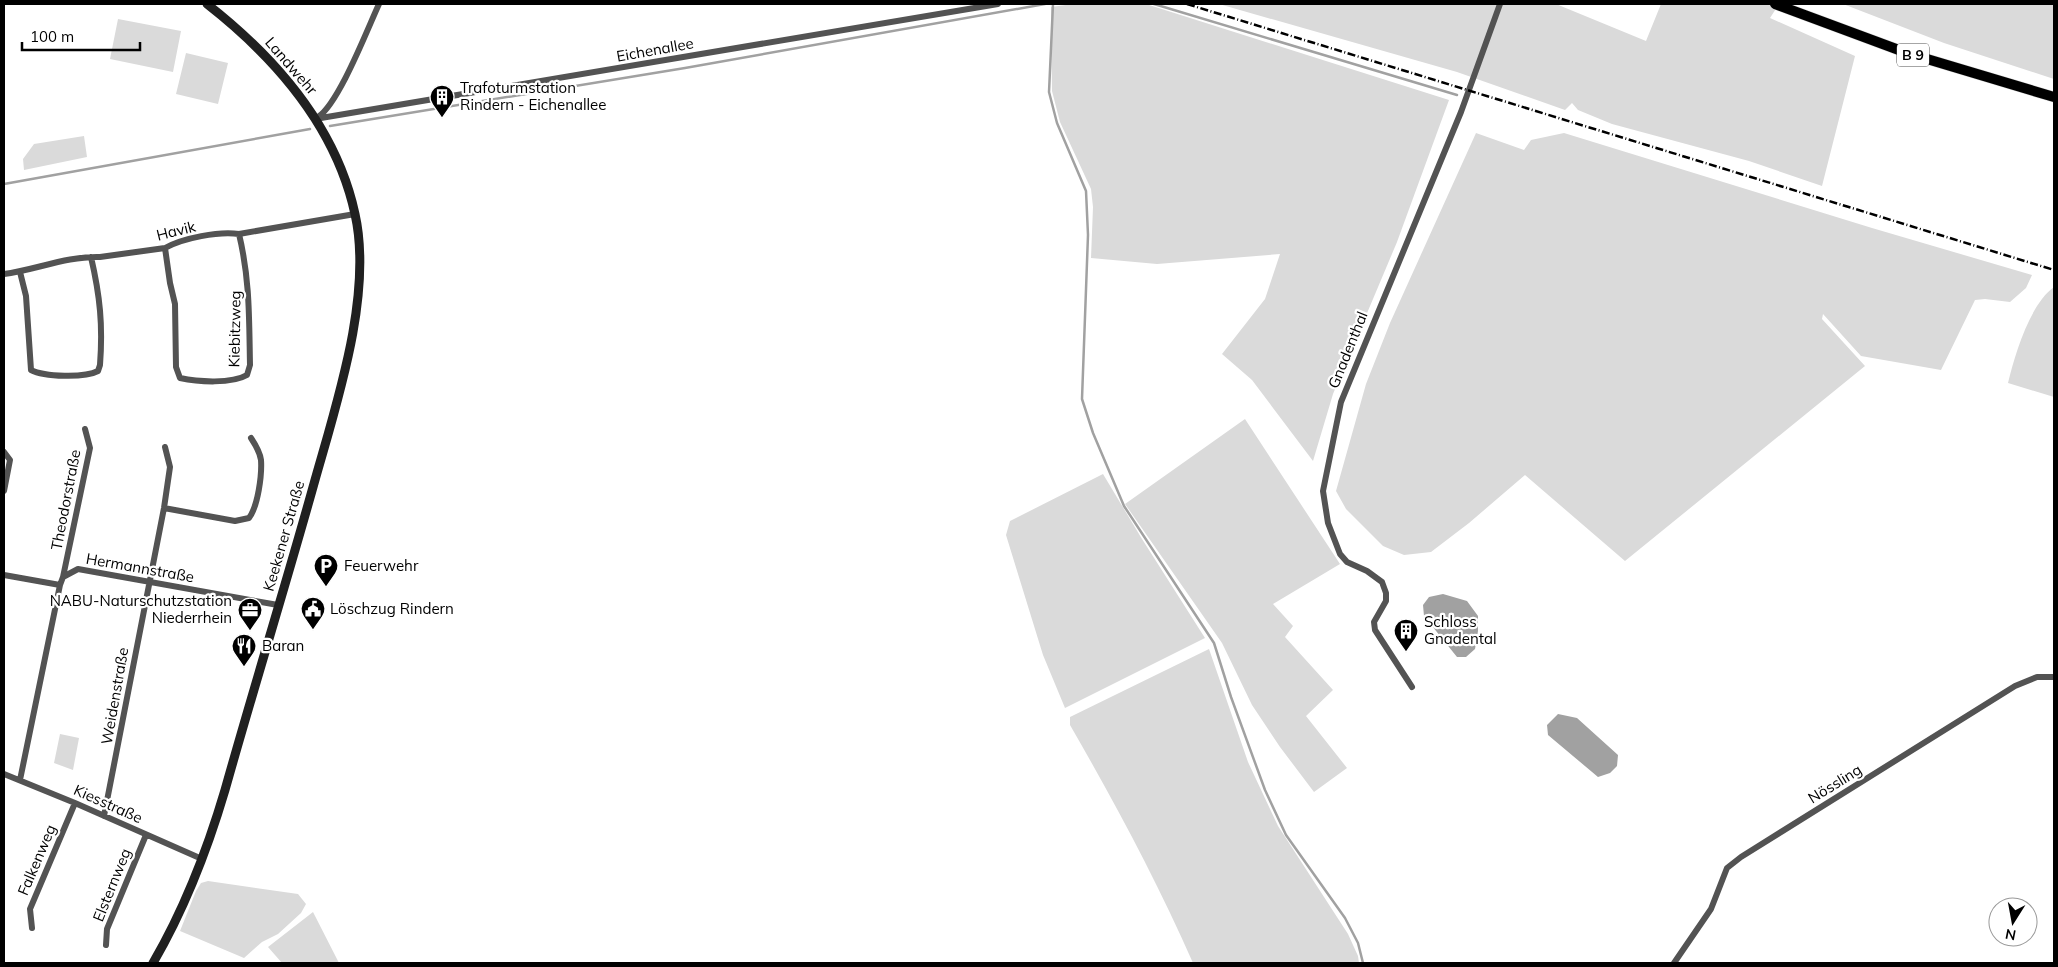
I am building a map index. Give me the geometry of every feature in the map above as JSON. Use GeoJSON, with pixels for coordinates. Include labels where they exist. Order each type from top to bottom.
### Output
{"type":"FeatureCollection","features":[{"type":"Feature","properties":{"kind":"main road","name":"Landwehr"},"geometry":{"type":"LineString","coordinates":[[207,4],[260,49],[306,104],[339,161]]}},
{"type":"Feature","properties":{"kind":"main road","name":"B 9"},"geometry":{"type":"LineString","coordinates":[[1775,4],[1907,53],[2054,97]]}},
{"type":"Feature","properties":{"kind":"main road","name":"Keekener Straße"},"geometry":{"type":"LineString","coordinates":[[154,963],[183,909],[225,790],[330,427],[348,358],[358,285],[359,252],[355,214],[339,161]]}},
{"type":"Feature","properties":{"kind":"street"},"geometry":{"type":"LineString","coordinates":[[315,119],[326,112],[337,95],[380,4]]}},
{"type":"Feature","properties":{"kind":"street","name":"Eichenallee"},"geometry":{"type":"LineString","coordinates":[[315,119],[998,4]]}},
{"type":"Feature","properties":{"kind":"street","name":"Gnadenthal"},"geometry":{"type":"LineString","coordinates":[[1412,687],[1375,630],[1374,622],[1386,601],[1386,593],[1382,582],[1367,571],[1348,562],[1340,554],[1328,523],[1323,491],[1341,402],[1461,112],[1500,4]]}},
{"type":"Feature","properties":{"kind":"street","name":"Havik"},"geometry":{"type":"LineString","coordinates":[[4,274],[20,272],[39,265],[165,248],[174,242],[228,232],[240,234],[355,214]]}},
{"type":"Feature","properties":{"kind":"street","name":"Kiebitzweg"},"geometry":{"type":"LineString","coordinates":[[165,248],[175,304],[176,367],[180,378],[194,381],[239,380],[248,374],[250,365],[249,293],[240,234]]}},
{"type":"Feature","properties":{"kind":"street"},"geometry":{"type":"LineString","coordinates":[[20,272],[26,296],[31,370],[37,373],[65,375],[93,373],[98,370],[100,365],[102,322],[99,292],[91,257]]}},
{"type":"Feature","properties":{"kind":"street","name":"Theodorstraße"},"geometry":{"type":"LineString","coordinates":[[63,577],[90,448],[85,429]]}},
{"type":"Feature","properties":{"kind":"street"},"geometry":{"type":"LineString","coordinates":[[164,508],[235,521],[249,518],[255,506],[261,467],[261,458],[251,438]]}},
{"type":"Feature","properties":{"kind":"street","name":"Weidenstraße"},"geometry":{"type":"LineString","coordinates":[[104,816],[126,707],[148,581],[164,508],[170,467],[165,447]]}},
{"type":"Feature","properties":{"kind":"street"},"geometry":{"type":"LineString","coordinates":[[4,452],[10,460],[4,491]]}},
{"type":"Feature","properties":{"kind":"street","name":"Hermannstraße"},"geometry":{"type":"LineString","coordinates":[[63,577],[78,569],[278,605]]}},
{"type":"Feature","properties":{"kind":"street"},"geometry":{"type":"LineString","coordinates":[[4,575],[60,585]]}},
{"type":"Feature","properties":{"kind":"street"},"geometry":{"type":"LineString","coordinates":[[20,780],[63,577]]}},
{"type":"Feature","properties":{"kind":"street","name":"Nössling"},"geometry":{"type":"LineString","coordinates":[[1674,963],[1711,909],[1727,868],[1741,857],[2015,686],[2038,677],[2054,677]]}},
{"type":"Feature","properties":{"kind":"street","name":"Kiesstraße"},"geometry":{"type":"LineString","coordinates":[[4,774],[75,802],[202,859]]}},
{"type":"Feature","properties":{"kind":"street","name":"Falkenweg"},"geometry":{"type":"LineString","coordinates":[[32,928],[30,909],[75,802]]}},
{"type":"Feature","properties":{"kind":"street","name":"Elsternweg"},"geometry":{"type":"LineString","coordinates":[[106,945],[107,929],[146,835]]}},
{"type":"Feature","properties":{"kind":"shaded area"},"geometry":{"type":"Polygon","coordinates":[[[1073,4],[1146,4],[1449,100],[1397,242],[1333,394],[1313,461],[1252,380],[1222,354],[1265,299],[1280,254],[1157,264],[1091,258],[1093,207],[1091,189],[1060,122],[1052,91],[1051,7],[1073,4]]]}},
{"type":"Feature","properties":{"kind":"shaded area"},"geometry":{"type":"Polygon","coordinates":[[[1219,4],[1556,4],[1646,41],[1661,4],[1779,4],[1770,18],[1855,56],[1822,186],[1749,161],[1612,124],[1578,110],[1572,103],[1565,110],[1457,72],[1219,4]]]}},
{"type":"Feature","properties":{"kind":"shaded area"},"geometry":{"type":"Polygon","coordinates":[[[1843,4],[2054,4],[2054,79],[1944,43],[1843,4]]]}},
{"type":"Feature","properties":{"kind":"shaded area"},"geometry":{"type":"Polygon","coordinates":[[[118,19],[181,31],[173,72],[110,59],[118,19]]]}},
{"type":"Feature","properties":{"kind":"shaded area"},"geometry":{"type":"Polygon","coordinates":[[[186,53],[228,63],[218,104],[176,94],[186,53]]]}},
{"type":"Feature","properties":{"kind":"shaded area"},"geometry":{"type":"Polygon","coordinates":[[[1476,133],[1524,150],[1531,140],[1564,133],[2032,275],[2026,288],[2010,302],[1985,299],[1975,300],[1941,370],[1861,356],[1823,314],[1822,319],[1865,366],[1625,561],[1525,475],[1469,523],[1431,552],[1404,555],[1383,546],[1346,509],[1336,491],[1366,384],[1390,323],[1476,133]]]}},
{"type":"Feature","properties":{"kind":"shaded area"},"geometry":{"type":"Polygon","coordinates":[[[84,136],[87,157],[24,170],[23,159],[34,144],[84,136]]]}},
{"type":"Feature","properties":{"kind":"shaded area"},"geometry":{"type":"Polygon","coordinates":[[[2054,287],[2054,397],[2008,383],[2019,344],[2031,317],[2045,295],[2054,287]]]}},
{"type":"Feature","properties":{"kind":"shaded area"},"geometry":{"type":"Polygon","coordinates":[[[1245,419],[1340,564],[1273,604],[1293,626],[1285,637],[1333,690],[1306,716],[1347,768],[1314,792],[1280,747],[1252,705],[1222,643],[1125,504],[1245,419]]]}},
{"type":"Feature","properties":{"kind":"shaded area"},"geometry":{"type":"Polygon","coordinates":[[[1103,474],[1205,638],[1065,708],[1043,655],[1006,535],[1010,521],[1103,474]]]}},
{"type":"Feature","properties":{"kind":"shaded area"},"geometry":{"type":"Polygon","coordinates":[[[1443,594],[1467,601],[1478,616],[1475,649],[1466,657],[1457,657],[1424,616],[1423,605],[1429,597],[1443,594]]]}},
{"type":"Feature","properties":{"kind":"shaded area"},"geometry":{"type":"Polygon","coordinates":[[[1209,649],[1248,762],[1278,826],[1348,934],[1358,956],[1359,963],[1193,963],[1135,842],[1070,725],[1070,717],[1209,649]]]}},
{"type":"Feature","properties":{"kind":"shaded area"},"geometry":{"type":"Polygon","coordinates":[[[1558,714],[1577,718],[1618,755],[1617,766],[1610,773],[1598,777],[1548,735],[1547,725],[1558,714]]]}},
{"type":"Feature","properties":{"kind":"shaded area"},"geometry":{"type":"Polygon","coordinates":[[[60,734],[79,738],[73,770],[54,763],[60,734]]]}},
{"type":"Feature","properties":{"kind":"shaded area"},"geometry":{"type":"Polygon","coordinates":[[[208,881],[298,894],[306,904],[301,913],[278,934],[262,942],[244,958],[180,931],[196,891],[201,883],[208,881]]]}},
{"type":"Feature","properties":{"kind":"shaded area"},"geometry":{"type":"Polygon","coordinates":[[[313,912],[339,963],[282,963],[268,947],[313,912]]]}},
{"type":"Feature","properties":{"kind":"waterway"},"geometry":{"type":"LineString","coordinates":[[330,126],[685,68],[1045,4]]}},
{"type":"Feature","properties":{"kind":"waterway"},"geometry":{"type":"LineString","coordinates":[[1053,4],[1049,92],[1057,123],[1086,191],[1088,235],[1082,399],[1093,433],[1124,506],[1214,643],[1231,697],[1265,790],[1286,835],[1345,918],[1358,943],[1363,963]]}},
{"type":"Feature","properties":{"kind":"waterway"},"geometry":{"type":"LineString","coordinates":[[1154,4],[1457,95]]}},
{"type":"Feature","properties":{"kind":"waterway"},"geometry":{"type":"LineString","coordinates":[[4,184],[310,129]]}},
{"type":"Feature","properties":{"kind":"railway"},"geometry":{"type":"LineString","coordinates":[[1187,4],[2054,270]]}},
{"type":"Feature","properties":{"kind":"place","name":"Trafoturmstation Rindern - Eichenallee"},"geometry":{"type":"Point","coordinates":[442,118]}},
{"type":"Feature","properties":{"kind":"place","name":"Feuerwehr"},"geometry":{"type":"Point","coordinates":[326,587]}},
{"type":"Feature","properties":{"kind":"place","name":"Löschzug Rindern"},"geometry":{"type":"Point","coordinates":[313,630]}},
{"type":"Feature","properties":{"kind":"place","name":"NABU-Naturschutzstation Niederrhein"},"geometry":{"type":"Point","coordinates":[250,631]}},
{"type":"Feature","properties":{"kind":"place","name":"Schloss Gnadental"},"geometry":{"type":"Point","coordinates":[1406,652]}},
{"type":"Feature","properties":{"kind":"place","name":"Baran"},"geometry":{"type":"Point","coordinates":[244,667]}}]}
